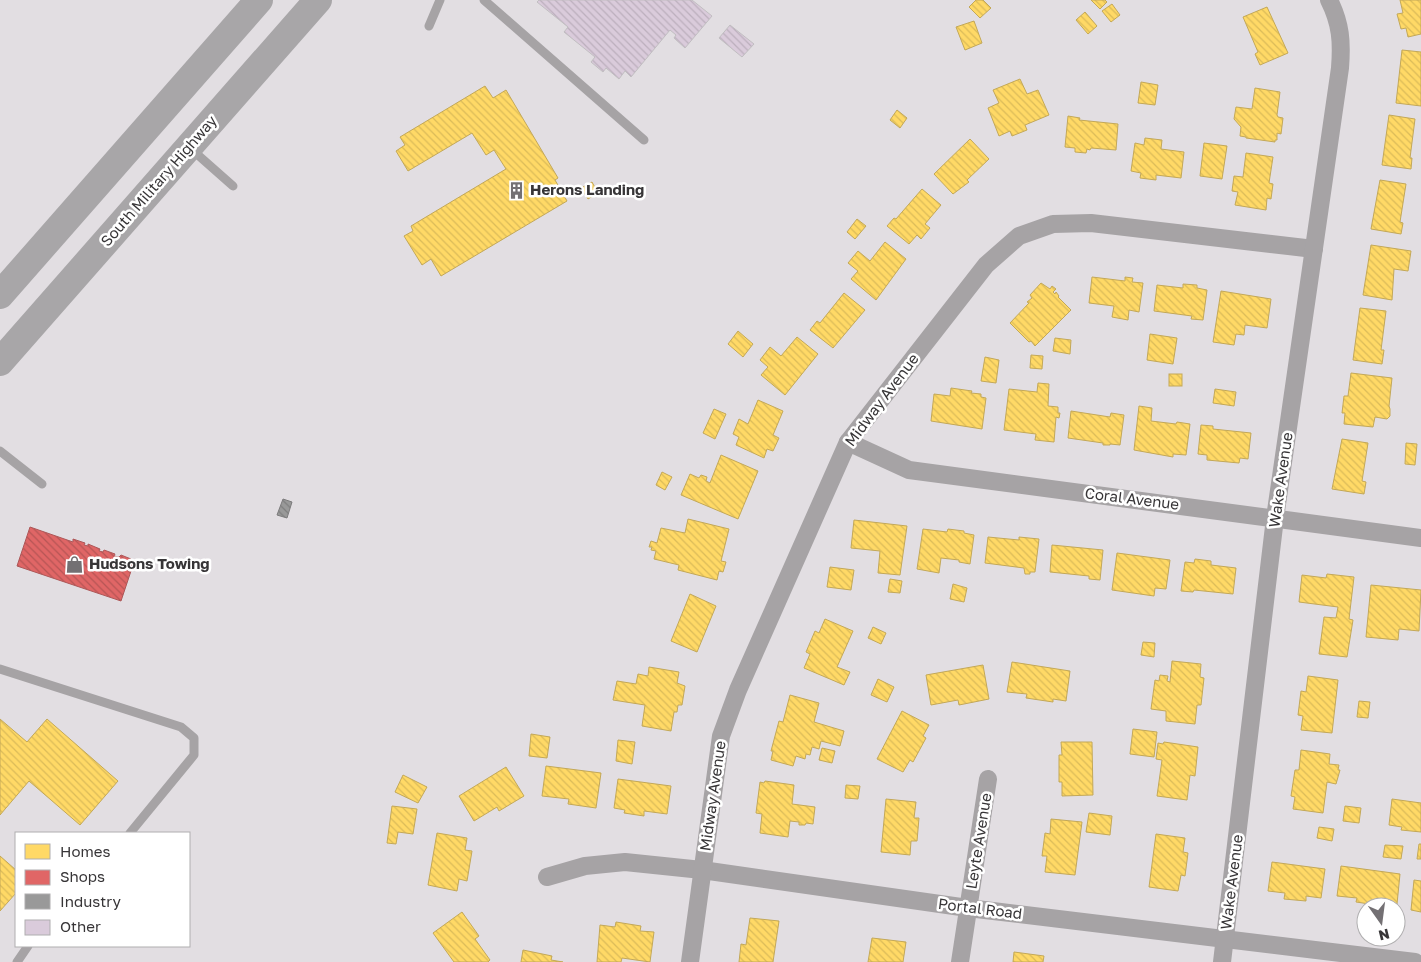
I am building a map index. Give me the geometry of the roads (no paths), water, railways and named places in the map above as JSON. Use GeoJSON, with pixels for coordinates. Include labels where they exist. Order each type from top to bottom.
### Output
{"type":"FeatureCollection","features":[{"type":"Feature","properties":{"kind":"main road"},"geometry":{"type":"LineString","coordinates":[[0,296],[259,0]]}},
{"type":"Feature","properties":{"kind":"main road","name":"South Military Highway"},"geometry":{"type":"LineString","coordinates":[[0,362],[318,0]]}},
{"type":"Feature","properties":{"kind":"street","name":"Wake Avenue"},"geometry":{"type":"LineString","coordinates":[[1222,962],[1275,518],[1338,87],[1342,45],[1336,15],[1330,0]]}},
{"type":"Feature","properties":{"kind":"street","name":"Midway Avenue"},"geometry":{"type":"LineString","coordinates":[[690,962],[721,736],[738,690],[848,442],[986,265],[1019,236],[1053,224],[1090,223],[1314,249]]}},
{"type":"Feature","properties":{"kind":"street","name":"Coral Avenue"},"geometry":{"type":"LineString","coordinates":[[848,442],[909,470],[1421,538]]}},
{"type":"Feature","properties":{"kind":"street","name":"Leyte Avenue"},"geometry":{"type":"LineString","coordinates":[[960,962],[988,779]]}},
{"type":"Feature","properties":{"kind":"street","name":"Portal Road"},"geometry":{"type":"LineString","coordinates":[[547,877],[585,866],[625,862],[702,870],[968,908],[1415,962]]}},
{"type":"Feature","properties":{"kind":"lane"},"geometry":{"type":"LineString","coordinates":[[429,26],[440,0]]}},
{"type":"Feature","properties":{"kind":"lane"},"geometry":{"type":"LineString","coordinates":[[484,0],[644,140]]}},
{"type":"Feature","properties":{"kind":"lane"},"geometry":{"type":"LineString","coordinates":[[189,147],[233,186]]}},
{"type":"Feature","properties":{"kind":"lane"},"geometry":{"type":"LineString","coordinates":[[0,451],[42,484]]}},
{"type":"Feature","properties":{"kind":"lane"},"geometry":{"type":"LineString","coordinates":[[0,669],[181,727],[194,738],[194,755],[131,832]]}},
{"type":"Feature","properties":{"kind":"lane"},"geometry":{"type":"LineString","coordinates":[[17,962],[27,947]]}},
{"type":"Feature","properties":{"kind":"place","name":"Herons Landing"},"geometry":{"type":"Point","coordinates":[516,190]}},
{"type":"Feature","properties":{"kind":"place","name":"Hudsons Towing"},"geometry":{"type":"Point","coordinates":[75,564]}}]}
